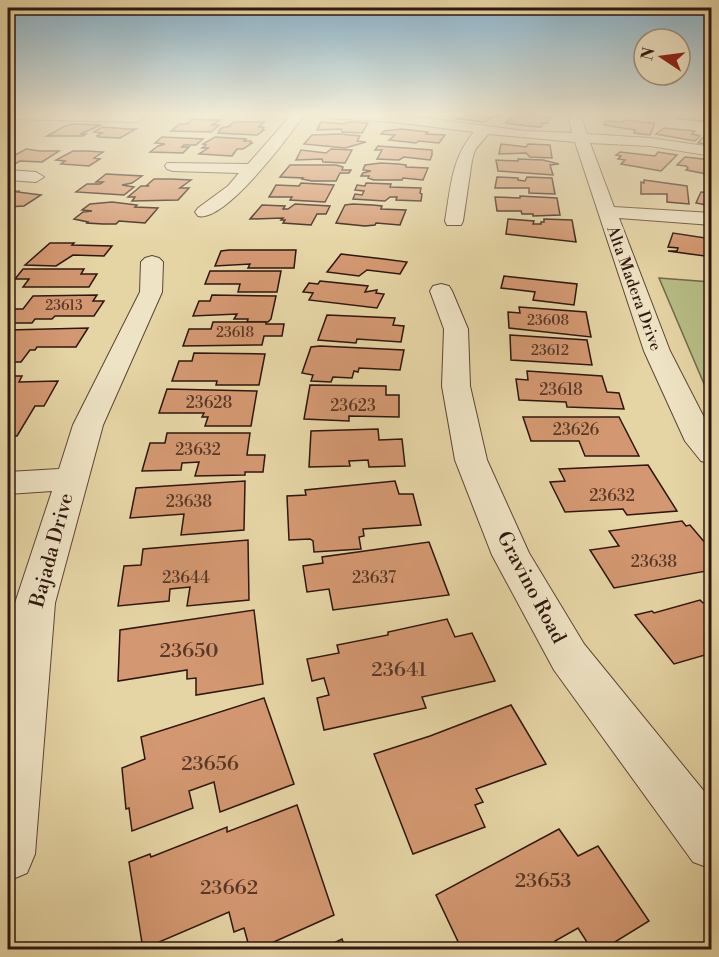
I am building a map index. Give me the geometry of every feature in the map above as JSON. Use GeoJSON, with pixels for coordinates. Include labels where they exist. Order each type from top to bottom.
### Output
{"type":"FeatureCollection","features":[{"type":"Feature","properties":{"kind":"street"},"geometry":{"type":"LineString","coordinates":[[204,212],[234,190],[261,159]]}},
{"type":"Feature","properties":{"kind":"street"},"geometry":{"type":"LineString","coordinates":[[454,221],[464,159]]}},
{"type":"Feature","properties":{"kind":"street","name":"Alta Madera Drive"},"geometry":{"type":"LineString","coordinates":[[588,159],[657,351],[708,445]]}},
{"type":"Feature","properties":{"kind":"street"},"geometry":{"type":"LineString","coordinates":[[173,166],[252,169]]}},
{"type":"Feature","properties":{"kind":"street"},"geometry":{"type":"LineString","coordinates":[[8,175],[36,177]]}},
{"type":"Feature","properties":{"kind":"street"},"geometry":{"type":"LineString","coordinates":[[608,212],[711,219]]}},
{"type":"Feature","properties":{"kind":"street","name":"Bajada Drive"},"geometry":{"type":"LineString","coordinates":[[8,854],[35,603],[70,479],[88,425],[151,292],[152,262]]}},
{"type":"Feature","properties":{"kind":"street","name":"Gravino Road"},"geometry":{"type":"LineString","coordinates":[[441,291],[456,329],[456,386],[471,460],[511,555],[569,657],[711,843]]}},
{"type":"Feature","properties":{"kind":"street"},"geometry":{"type":"LineString","coordinates":[[8,483],[70,479]]}},
{"type":"Feature","properties":{"kind":"green space"},"geometry":{"type":"Polygon","coordinates":[[[659,278],[711,282],[711,397],[707,391],[659,278]]]}},
{"type":"Feature","properties":{"kind":"building"},"geometry":{"type":"Polygon","coordinates":[[[8,159],[47,159],[42,162],[20,161],[13,165],[8,165],[8,159]]]}},
{"type":"Feature","properties":{"kind":"building"},"geometry":{"type":"Polygon","coordinates":[[[100,159],[89,166],[61,164],[65,161],[56,160],[100,159]]]}},
{"type":"Feature","properties":{"kind":"building"},"geometry":{"type":"Polygon","coordinates":[[[297,159],[347,159],[345,163],[323,162],[322,159],[297,159]]]}},
{"type":"Feature","properties":{"kind":"building"},"geometry":{"type":"Polygon","coordinates":[[[518,159],[543,160],[559,164],[550,165],[553,175],[498,171],[496,160],[518,161],[518,159]]]}},
{"type":"Feature","properties":{"kind":"building"},"geometry":{"type":"Polygon","coordinates":[[[618,159],[673,159],[661,171],[621,164],[625,160],[618,159]]]}},
{"type":"Feature","properties":{"kind":"building"},"geometry":{"type":"Polygon","coordinates":[[[683,159],[712,160],[712,175],[686,170],[688,168],[686,166],[677,165],[683,159]]]}},
{"type":"Feature","properties":{"kind":"building"},"geometry":{"type":"Polygon","coordinates":[[[381,163],[428,168],[423,180],[403,178],[402,180],[374,180],[368,178],[369,176],[361,176],[371,171],[363,170],[365,165],[381,163]]]}},
{"type":"Feature","properties":{"kind":"building"},"geometry":{"type":"Polygon","coordinates":[[[290,165],[336,165],[343,167],[342,170],[351,170],[349,173],[340,173],[336,181],[280,177],[290,165]]]}},
{"type":"Feature","properties":{"kind":"building"},"geometry":{"type":"Polygon","coordinates":[[[106,174],[142,176],[132,183],[122,185],[134,187],[124,195],[76,192],[87,184],[100,184],[103,182],[96,182],[106,174]]]}},
{"type":"Feature","properties":{"kind":"building"},"geometry":{"type":"Polygon","coordinates":[[[497,177],[518,178],[518,180],[525,181],[527,177],[552,178],[555,194],[529,193],[529,188],[495,188],[497,177]]]}},
{"type":"Feature","properties":{"kind":"building"},"geometry":{"type":"Polygon","coordinates":[[[154,179],[191,180],[180,188],[189,188],[178,200],[132,201],[135,197],[128,197],[141,186],[149,186],[147,185],[154,179]]]}},
{"type":"Feature","properties":{"kind":"building"},"geometry":{"type":"Polygon","coordinates":[[[644,180],[687,186],[689,204],[667,202],[667,194],[641,194],[641,182],[644,183],[644,180]]]}},
{"type":"Feature","properties":{"kind":"building"},"geometry":{"type":"Polygon","coordinates":[[[301,183],[334,185],[325,202],[290,200],[292,197],[269,197],[276,185],[299,186],[301,183]]]}},
{"type":"Feature","properties":{"kind":"building"},"geometry":{"type":"Polygon","coordinates":[[[366,183],[391,184],[390,187],[421,188],[421,201],[396,200],[397,197],[390,197],[385,201],[353,199],[355,194],[362,195],[364,191],[355,190],[357,185],[365,186],[366,183]]]}},
{"type":"Feature","properties":{"kind":"building"},"geometry":{"type":"Polygon","coordinates":[[[20,191],[18,192],[41,195],[24,206],[8,207],[8,192],[20,191]]]}},
{"type":"Feature","properties":{"kind":"building"},"geometry":{"type":"Polygon","coordinates":[[[701,192],[712,193],[712,206],[696,203],[701,192]]]}},
{"type":"Feature","properties":{"kind":"building"},"geometry":{"type":"Polygon","coordinates":[[[520,196],[557,198],[560,215],[533,216],[533,214],[522,214],[521,211],[497,211],[495,197],[520,198],[520,196]]]}},
{"type":"Feature","properties":{"kind":"building"},"geometry":{"type":"Polygon","coordinates":[[[112,202],[137,205],[135,207],[158,208],[145,223],[119,221],[116,224],[103,224],[74,219],[83,212],[92,211],[82,210],[90,204],[112,202]]]}},
{"type":"Feature","properties":{"kind":"building"},"geometry":{"type":"Polygon","coordinates":[[[295,204],[330,206],[326,214],[317,214],[311,225],[283,223],[285,220],[281,220],[283,218],[250,219],[262,205],[285,206],[283,209],[288,209],[295,204]]]}},
{"type":"Feature","properties":{"kind":"building"},"geometry":{"type":"Polygon","coordinates":[[[345,205],[382,206],[381,209],[406,210],[400,225],[376,223],[365,226],[336,223],[345,205]]]}},
{"type":"Feature","properties":{"kind":"building"},"geometry":{"type":"Polygon","coordinates":[[[508,219],[534,221],[533,224],[541,224],[544,219],[572,220],[576,242],[506,234],[508,219]]]}},
{"type":"Feature","properties":{"kind":"building"},"geometry":{"type":"Polygon","coordinates":[[[707,232],[712,232],[712,257],[668,251],[677,251],[678,248],[668,247],[673,233],[705,238],[707,232]]]}},
{"type":"Feature","properties":{"kind":"building"},"geometry":{"type":"Polygon","coordinates":[[[50,243],[112,246],[104,256],[73,255],[56,266],[25,265],[50,243]]]}},
{"type":"Feature","properties":{"kind":"building"},"geometry":{"type":"Polygon","coordinates":[[[296,250],[294,268],[248,268],[250,264],[215,266],[221,251],[296,250]]]}},
{"type":"Feature","properties":{"kind":"building"},"geometry":{"type":"Polygon","coordinates":[[[341,254],[407,262],[400,274],[367,270],[359,276],[327,272],[341,254]]]}},
{"type":"Feature","properties":{"kind":"building"},"geometry":{"type":"Polygon","coordinates":[[[23,269],[84,269],[81,274],[97,274],[89,287],[23,287],[29,279],[15,279],[23,269]]]}},
{"type":"Feature","properties":{"kind":"building"},"geometry":{"type":"Polygon","coordinates":[[[210,271],[281,271],[277,292],[238,292],[240,284],[205,284],[210,271]]]}},
{"type":"Feature","properties":{"kind":"building"},"geometry":{"type":"Polygon","coordinates":[[[504,276],[577,284],[574,305],[533,300],[535,292],[501,288],[504,276]]]}},
{"type":"Feature","properties":{"kind":"building"},"geometry":{"type":"Polygon","coordinates":[[[320,281],[368,286],[365,292],[377,290],[376,293],[384,294],[377,308],[309,300],[313,293],[303,292],[309,283],[318,284],[320,281]]]}},
{"type":"Feature","properties":{"kind":"building"},"geometry":{"type":"Polygon","coordinates":[[[97,295],[93,301],[104,301],[94,316],[55,316],[52,319],[35,319],[32,323],[8,323],[8,313],[11,309],[23,309],[33,296],[97,295]]]}},
{"type":"Feature","properties":{"kind":"building"},"geometry":{"type":"Polygon","coordinates":[[[212,295],[276,296],[271,319],[268,322],[247,322],[248,319],[234,319],[237,314],[193,316],[199,301],[210,301],[212,295]]]}},
{"type":"Feature","properties":{"kind":"building"},"geometry":{"type":"Polygon","coordinates":[[[519,307],[586,312],[591,337],[509,328],[508,312],[520,313],[519,307]]]}},
{"type":"Feature","properties":{"kind":"building"},"geometry":{"type":"Polygon","coordinates":[[[327,315],[395,318],[393,325],[404,326],[401,342],[357,339],[356,343],[318,340],[327,315]]]}},
{"type":"Feature","properties":{"kind":"building"},"geometry":{"type":"Polygon","coordinates":[[[213,322],[284,324],[282,336],[264,336],[262,345],[183,346],[189,329],[211,329],[213,322]]]}},
{"type":"Feature","properties":{"kind":"building"},"geometry":{"type":"Polygon","coordinates":[[[88,328],[76,347],[37,347],[35,350],[30,350],[21,362],[8,362],[8,330],[88,328]]]}},
{"type":"Feature","properties":{"kind":"building"},"geometry":{"type":"Polygon","coordinates":[[[510,335],[587,340],[592,365],[511,360],[510,335]]]}},
{"type":"Feature","properties":{"kind":"building"},"geometry":{"type":"Polygon","coordinates":[[[311,347],[404,350],[400,370],[359,368],[358,372],[354,371],[352,378],[333,377],[331,382],[311,381],[313,375],[302,373],[311,347]]]}},
{"type":"Feature","properties":{"kind":"building"},"geometry":{"type":"Polygon","coordinates":[[[194,353],[265,354],[259,385],[216,385],[217,381],[172,381],[179,361],[192,361],[194,353]]]}},
{"type":"Feature","properties":{"kind":"building"},"geometry":{"type":"Polygon","coordinates":[[[527,371],[602,376],[607,392],[619,393],[624,409],[567,407],[566,402],[519,400],[516,379],[528,380],[527,371]]]}},
{"type":"Feature","properties":{"kind":"building"},"geometry":{"type":"Polygon","coordinates":[[[14,376],[22,376],[19,382],[58,381],[44,406],[35,406],[17,436],[8,436],[8,382],[14,376]]]}},
{"type":"Feature","properties":{"kind":"building"},"geometry":{"type":"Polygon","coordinates":[[[310,385],[386,386],[386,395],[399,395],[399,417],[349,416],[349,421],[304,419],[310,385]]]}},
{"type":"Feature","properties":{"kind":"building"},"geometry":{"type":"Polygon","coordinates":[[[167,389],[257,391],[251,426],[205,426],[208,417],[202,417],[204,413],[159,413],[167,389]]]}},
{"type":"Feature","properties":{"kind":"building"},"geometry":{"type":"Polygon","coordinates":[[[523,417],[619,417],[639,456],[585,456],[579,441],[531,441],[523,417]]]}},
{"type":"Feature","properties":{"kind":"building"},"geometry":{"type":"Polygon","coordinates":[[[378,429],[379,440],[402,439],[405,466],[369,467],[368,460],[349,461],[350,466],[309,467],[311,431],[378,429]]]}},
{"type":"Feature","properties":{"kind":"building"},"geometry":{"type":"Polygon","coordinates":[[[167,433],[250,433],[247,455],[265,455],[263,472],[245,472],[245,475],[195,476],[199,462],[182,463],[181,470],[142,471],[150,443],[165,443],[167,433]]]}},
{"type":"Feature","properties":{"kind":"building"},"geometry":{"type":"Polygon","coordinates":[[[648,465],[677,511],[627,515],[623,509],[565,512],[550,482],[565,481],[559,469],[648,465]]]}},
{"type":"Feature","properties":{"kind":"building"},"geometry":{"type":"Polygon","coordinates":[[[245,481],[244,530],[181,535],[184,514],[130,518],[136,488],[245,481]]]}},
{"type":"Feature","properties":{"kind":"building"},"geometry":{"type":"Polygon","coordinates":[[[395,481],[399,494],[413,494],[421,525],[363,529],[364,536],[359,537],[361,549],[314,552],[313,541],[310,539],[289,540],[287,496],[306,495],[305,490],[395,481]]]}},
{"type":"Feature","properties":{"kind":"building"},"geometry":{"type":"Polygon","coordinates":[[[682,521],[686,526],[690,525],[712,551],[712,570],[614,588],[590,550],[619,546],[609,531],[682,521]]]}},
{"type":"Feature","properties":{"kind":"building"},"geometry":{"type":"Polygon","coordinates":[[[248,540],[249,600],[187,606],[190,587],[170,589],[169,601],[118,606],[124,566],[141,565],[143,549],[248,540]]]}},
{"type":"Feature","properties":{"kind":"building"},"geometry":{"type":"Polygon","coordinates":[[[429,542],[449,595],[333,610],[329,589],[307,592],[303,566],[323,563],[322,557],[429,542]]]}},
{"type":"Feature","properties":{"kind":"building"},"geometry":{"type":"Polygon","coordinates":[[[700,600],[703,603],[712,600],[712,653],[674,664],[635,615],[652,611],[654,613],[700,600]]]}},
{"type":"Feature","properties":{"kind":"building"},"geometry":{"type":"Polygon","coordinates":[[[254,610],[263,684],[196,695],[196,678],[187,679],[187,670],[118,681],[120,630],[254,610]]]}},
{"type":"Feature","properties":{"kind":"building"},"geometry":{"type":"Polygon","coordinates":[[[447,619],[455,637],[472,633],[495,681],[422,697],[426,708],[324,730],[317,698],[329,695],[324,678],[312,681],[307,659],[339,653],[337,645],[388,635],[388,632],[447,619]]]}},
{"type":"Feature","properties":{"kind":"building"},"geometry":{"type":"Polygon","coordinates":[[[264,698],[294,784],[220,812],[214,782],[189,791],[193,808],[132,831],[129,808],[126,809],[122,768],[145,759],[141,737],[264,698]]]}},
{"type":"Feature","properties":{"kind":"building"},"geometry":{"type":"Polygon","coordinates":[[[511,705],[546,764],[476,789],[483,802],[475,805],[485,827],[413,854],[374,754],[430,736],[511,705]]]}},
{"type":"Feature","properties":{"kind":"building"},"geometry":{"type":"Polygon","coordinates":[[[297,805],[334,915],[256,950],[250,950],[244,928],[234,932],[229,912],[143,949],[129,862],[150,854],[151,857],[227,827],[227,832],[297,805]]]}},
{"type":"Feature","properties":{"kind":"building"},"geometry":{"type":"Polygon","coordinates":[[[559,829],[578,856],[598,846],[649,921],[602,950],[592,950],[578,928],[555,941],[560,950],[462,950],[436,895],[559,829]]]}},
{"type":"Feature","properties":{"kind":"building"},"geometry":{"type":"Polygon","coordinates":[[[342,939],[346,950],[319,950],[342,939]]]}}]}
